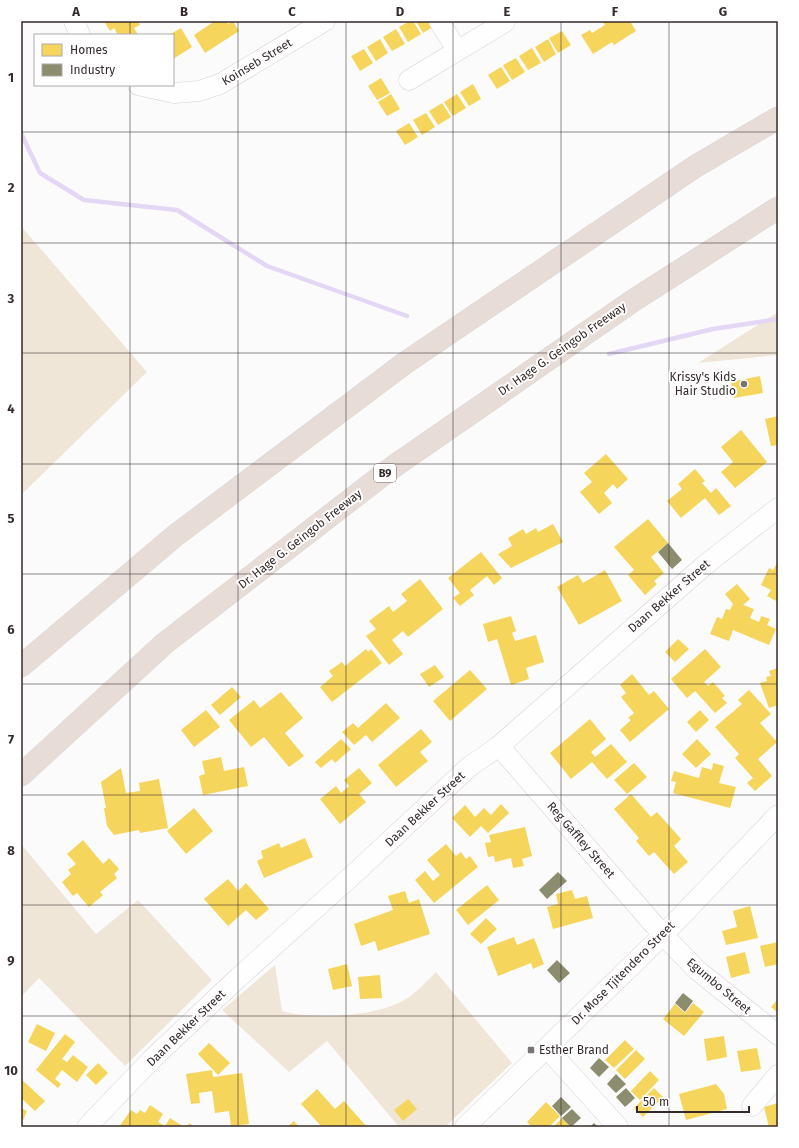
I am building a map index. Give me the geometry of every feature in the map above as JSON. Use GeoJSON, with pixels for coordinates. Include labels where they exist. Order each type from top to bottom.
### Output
{"type":"FeatureCollection","features":[{"type":"Feature","properties":{"kind":"highway"},"geometry":{"type":"LineString","coordinates":[[21,666],[176,535],[405,363],[696,166],[778,118]]}},
{"type":"Feature","properties":{"kind":"highway","name":"Dr. Hage G. Geingob Freeway"},"geometry":{"type":"LineString","coordinates":[[21,775],[165,643],[393,467],[634,300],[778,208]]}},
{"type":"Feature","properties":{"kind":"street"},"geometry":{"type":"LineString","coordinates":[[74,21],[80,34]]}},
{"type":"Feature","properties":{"kind":"street","name":"Koinseb Street"},"geometry":{"type":"LineString","coordinates":[[142,86],[174,93],[199,91],[220,84],[325,21]]}},
{"type":"Feature","properties":{"kind":"street"},"geometry":{"type":"LineString","coordinates":[[439,21],[457,50]]}},
{"type":"Feature","properties":{"kind":"street"},"geometry":{"type":"LineString","coordinates":[[409,80],[505,22]]}},
{"type":"Feature","properties":{"kind":"street","name":"Daan Bekker Street"},"geometry":{"type":"LineString","coordinates":[[91,1126],[151,1060],[239,977],[355,873],[469,767],[499,746],[705,565],[778,508]]}},
{"type":"Feature","properties":{"kind":"street","name":"Reg Gaffley Street"},"geometry":{"type":"LineString","coordinates":[[499,746],[663,935]]}},
{"type":"Feature","properties":{"kind":"street","name":"Dr. Mose Tjitendero Street"},"geometry":{"type":"LineString","coordinates":[[465,1127],[663,935],[778,815]]}},
{"type":"Feature","properties":{"kind":"street","name":"Egumbo Street"},"geometry":{"type":"LineString","coordinates":[[663,935],[697,970],[778,1035]]}},
{"type":"Feature","properties":{"kind":"street"},"geometry":{"type":"LineString","coordinates":[[547,1048],[618,1127]]}},
{"type":"Feature","properties":{"kind":"street"},"geometry":{"type":"LineString","coordinates":[[752,1106],[778,1075]]}},
{"type":"Feature","properties":{"kind":"shaded area"},"geometry":{"type":"Polygon","coordinates":[[[21,226],[147,372],[21,495],[21,226]]]}},
{"type":"Feature","properties":{"kind":"shaded area"},"geometry":{"type":"Polygon","coordinates":[[[778,312],[778,355],[698,363],[778,312]]]}},
{"type":"Feature","properties":{"kind":"shaded area"},"geometry":{"type":"Polygon","coordinates":[[[21,844],[96,934],[138,900],[212,980],[125,1066],[39,978],[21,997],[21,844]]]}},
{"type":"Feature","properties":{"kind":"shaded area"},"geometry":{"type":"Polygon","coordinates":[[[275,965],[282,1011],[295,1014],[328,1016],[362,1013],[379,1010],[394,1005],[414,993],[436,972],[512,1063],[445,1127],[399,1127],[327,1041],[289,1072],[222,1010],[275,965]]]}},
{"type":"Feature","properties":{"kind":"building: Homes"},"geometry":{"type":"Polygon","coordinates":[[[104,21],[138,21],[140,25],[134,28],[137,34],[117,34],[114,28],[110,31],[104,21]]]}},
{"type":"Feature","properties":{"kind":"building: Homes"},"geometry":{"type":"Polygon","coordinates":[[[215,21],[226,21],[228,24],[233,21],[239,31],[205,53],[194,35],[215,21]]]}},
{"type":"Feature","properties":{"kind":"building: Homes"},"geometry":{"type":"Polygon","coordinates":[[[413,21],[421,34],[408,42],[399,27],[413,21]]]}},
{"type":"Feature","properties":{"kind":"building: Homes"},"geometry":{"type":"Polygon","coordinates":[[[416,21],[434,21],[436,25],[423,33],[416,21]]]}},
{"type":"Feature","properties":{"kind":"building: Homes"},"geometry":{"type":"Polygon","coordinates":[[[602,21],[630,21],[636,31],[614,45],[612,42],[593,54],[581,35],[590,30],[592,33],[605,25],[602,21]]]}},
{"type":"Feature","properties":{"kind":"building: Homes"},"geometry":{"type":"Polygon","coordinates":[[[181,28],[192,47],[174,58],[174,34],[171,34],[181,28]]]}},
{"type":"Feature","properties":{"kind":"building: Homes"},"geometry":{"type":"Polygon","coordinates":[[[396,29],[405,44],[392,51],[383,37],[396,29]]]}},
{"type":"Feature","properties":{"kind":"building: Homes"},"geometry":{"type":"Polygon","coordinates":[[[562,31],[571,45],[558,53],[549,38],[562,31]]]}},
{"type":"Feature","properties":{"kind":"building: Homes"},"geometry":{"type":"Polygon","coordinates":[[[380,39],[388,53],[376,61],[367,47],[380,39]]]}},
{"type":"Feature","properties":{"kind":"building: Homes"},"geometry":{"type":"Polygon","coordinates":[[[548,39],[556,54],[544,62],[535,47],[548,39]]]}},
{"type":"Feature","properties":{"kind":"building: Homes"},"geometry":{"type":"Polygon","coordinates":[[[532,48],[541,63],[528,70],[519,56],[532,48]]]}},
{"type":"Feature","properties":{"kind":"building: Homes"},"geometry":{"type":"Polygon","coordinates":[[[364,49],[373,63],[360,71],[351,56],[364,49]]]}},
{"type":"Feature","properties":{"kind":"building: Homes"},"geometry":{"type":"Polygon","coordinates":[[[516,58],[525,72],[512,80],[503,65],[516,58]]]}},
{"type":"Feature","properties":{"kind":"building: Homes"},"geometry":{"type":"Polygon","coordinates":[[[501,67],[510,81],[497,89],[488,75],[501,67]]]}},
{"type":"Feature","properties":{"kind":"building: Homes"},"geometry":{"type":"Polygon","coordinates":[[[381,78],[390,93],[377,100],[368,86],[381,78]]]}},
{"type":"Feature","properties":{"kind":"building: Homes"},"geometry":{"type":"Polygon","coordinates":[[[473,84],[481,99],[469,106],[460,92],[473,84]]]}},
{"type":"Feature","properties":{"kind":"building: Homes"},"geometry":{"type":"Polygon","coordinates":[[[391,94],[400,109],[387,116],[378,102],[391,94]]]}},
{"type":"Feature","properties":{"kind":"building: Homes"},"geometry":{"type":"Polygon","coordinates":[[[457,94],[466,108],[453,116],[444,102],[457,94]]]}},
{"type":"Feature","properties":{"kind":"building: Homes"},"geometry":{"type":"Polygon","coordinates":[[[442,103],[451,117],[438,125],[429,111],[442,103]]]}},
{"type":"Feature","properties":{"kind":"building: Homes"},"geometry":{"type":"Polygon","coordinates":[[[426,113],[435,127],[422,135],[413,120],[426,113]]]}},
{"type":"Feature","properties":{"kind":"building: Homes"},"geometry":{"type":"Polygon","coordinates":[[[409,123],[418,137],[405,145],[396,131],[409,123]]]}},
{"type":"Feature","properties":{"kind":"building: Homes"},"geometry":{"type":"Polygon","coordinates":[[[760,376],[763,393],[734,398],[731,382],[760,376]]]}},
{"type":"Feature","properties":{"kind":"building: Homes"},"geometry":{"type":"Polygon","coordinates":[[[778,416],[778,445],[771,446],[765,419],[778,416]]]}},
{"type":"Feature","properties":{"kind":"building: Homes"},"geometry":{"type":"Polygon","coordinates":[[[741,430],[767,462],[735,488],[721,472],[733,462],[721,447],[741,430]]]}},
{"type":"Feature","properties":{"kind":"building: Homes"},"geometry":{"type":"Polygon","coordinates":[[[606,454],[628,479],[617,489],[613,484],[604,493],[612,503],[599,514],[580,492],[592,482],[584,473],[606,454]]]}},
{"type":"Feature","properties":{"kind":"building: Homes"},"geometry":{"type":"Polygon","coordinates":[[[695,469],[705,481],[702,483],[711,493],[716,488],[731,506],[719,515],[705,498],[681,518],[667,501],[682,489],[678,484],[695,469]]]}},
{"type":"Feature","properties":{"kind":"building: Homes"},"geometry":{"type":"Polygon","coordinates":[[[648,519],[668,543],[651,557],[664,573],[654,581],[657,584],[645,595],[628,575],[634,570],[614,547],[648,519]]]}},
{"type":"Feature","properties":{"kind":"building: Homes"},"geometry":{"type":"Polygon","coordinates":[[[553,524],[563,542],[511,568],[498,554],[512,546],[508,538],[523,529],[526,534],[536,528],[538,532],[553,524]]]}},
{"type":"Feature","properties":{"kind":"building: Homes"},"geometry":{"type":"Polygon","coordinates":[[[481,552],[502,578],[494,585],[487,576],[470,590],[474,595],[460,606],[453,598],[460,593],[448,578],[481,552]]]}},
{"type":"Feature","properties":{"kind":"building: Homes"},"geometry":{"type":"Polygon","coordinates":[[[778,562],[778,602],[767,596],[771,590],[761,585],[769,568],[773,570],[778,562]]]}},
{"type":"Feature","properties":{"kind":"building: Homes"},"geometry":{"type":"Polygon","coordinates":[[[605,570],[622,601],[579,625],[557,587],[578,575],[583,583],[605,570]]]}},
{"type":"Feature","properties":{"kind":"building: Homes"},"geometry":{"type":"Polygon","coordinates":[[[420,579],[443,609],[408,637],[403,631],[392,640],[403,654],[389,665],[366,636],[376,629],[369,621],[389,606],[393,612],[407,601],[401,594],[420,579]]]}},
{"type":"Feature","properties":{"kind":"building: Homes"},"geometry":{"type":"Polygon","coordinates":[[[737,584],[750,599],[743,605],[754,609],[750,618],[759,622],[761,616],[770,619],[767,625],[776,629],[769,645],[733,630],[729,641],[710,634],[717,617],[722,619],[726,609],[730,610],[733,604],[725,594],[737,584]]]}},
{"type":"Feature","properties":{"kind":"building: Homes"},"geometry":{"type":"Polygon","coordinates":[[[511,616],[516,631],[512,633],[515,641],[536,635],[544,662],[526,668],[529,679],[511,685],[497,639],[488,642],[483,624],[511,616]]]}},
{"type":"Feature","properties":{"kind":"building: Homes"},"geometry":{"type":"Polygon","coordinates":[[[678,639],[689,649],[675,662],[665,652],[678,639]]]}},
{"type":"Feature","properties":{"kind":"building: Homes"},"geometry":{"type":"Polygon","coordinates":[[[366,649],[368,652],[371,649],[382,663],[332,702],[320,687],[333,676],[329,671],[342,662],[345,666],[366,649]]]}},
{"type":"Feature","properties":{"kind":"building: Homes"},"geometry":{"type":"Polygon","coordinates":[[[705,649],[721,667],[704,682],[708,686],[713,682],[725,696],[722,698],[727,703],[715,713],[695,691],[687,698],[671,679],[705,649]]]}},
{"type":"Feature","properties":{"kind":"building: Homes"},"geometry":{"type":"Polygon","coordinates":[[[435,665],[444,677],[429,687],[420,674],[435,665]]]}},
{"type":"Feature","properties":{"kind":"building: Homes"},"geometry":{"type":"Polygon","coordinates":[[[778,668],[778,705],[769,708],[760,683],[767,681],[766,677],[771,676],[769,671],[778,668]]]}},
{"type":"Feature","properties":{"kind":"building: Homes"},"geometry":{"type":"Polygon","coordinates":[[[470,670],[487,689],[450,721],[433,701],[470,670]]]}},
{"type":"Feature","properties":{"kind":"building: Homes"},"geometry":{"type":"Polygon","coordinates":[[[632,674],[649,695],[654,691],[669,709],[630,742],[620,730],[631,720],[628,718],[634,713],[621,697],[626,693],[620,685],[632,674]]]}},
{"type":"Feature","properties":{"kind":"building: Homes"},"geometry":{"type":"Polygon","coordinates":[[[232,687],[241,697],[220,715],[211,705],[232,687]]]}},
{"type":"Feature","properties":{"kind":"building: Homes"},"geometry":{"type":"Polygon","coordinates":[[[749,690],[771,714],[760,723],[777,742],[758,759],[772,776],[755,791],[747,783],[753,778],[735,758],[739,754],[715,727],[742,704],[738,700],[749,690]]]}},
{"type":"Feature","properties":{"kind":"building: Homes"},"geometry":{"type":"Polygon","coordinates":[[[281,692],[303,718],[285,733],[304,756],[289,767],[264,737],[251,747],[229,720],[254,700],[260,708],[281,692]]]}},
{"type":"Feature","properties":{"kind":"building: Homes"},"geometry":{"type":"Polygon","coordinates":[[[386,703],[400,718],[372,742],[366,735],[354,745],[342,732],[353,723],[358,728],[386,703]]]}},
{"type":"Feature","properties":{"kind":"building: Homes"},"geometry":{"type":"Polygon","coordinates":[[[206,710],[220,727],[194,747],[181,730],[206,710]]]}},
{"type":"Feature","properties":{"kind":"building: Homes"},"geometry":{"type":"Polygon","coordinates":[[[700,710],[709,720],[696,732],[687,722],[700,710]]]}},
{"type":"Feature","properties":{"kind":"building: Homes"},"geometry":{"type":"Polygon","coordinates":[[[590,719],[606,739],[591,752],[595,757],[611,744],[627,762],[607,779],[592,762],[571,779],[550,753],[590,719]]]}},
{"type":"Feature","properties":{"kind":"building: Homes"},"geometry":{"type":"Polygon","coordinates":[[[421,729],[432,742],[420,752],[428,761],[396,787],[378,765],[421,729]]]}},
{"type":"Feature","properties":{"kind":"building: Homes"},"geometry":{"type":"Polygon","coordinates":[[[341,739],[351,749],[335,763],[332,759],[321,768],[315,762],[341,739]]]}},
{"type":"Feature","properties":{"kind":"building: Homes"},"geometry":{"type":"Polygon","coordinates":[[[697,739],[711,754],[696,768],[682,754],[697,739]]]}},
{"type":"Feature","properties":{"kind":"building: Homes"},"geometry":{"type":"Polygon","coordinates":[[[221,757],[224,771],[244,767],[248,786],[203,795],[199,776],[205,774],[202,761],[221,757]]]}},
{"type":"Feature","properties":{"kind":"building: Homes"},"geometry":{"type":"Polygon","coordinates":[[[634,763],[647,777],[627,794],[614,780],[634,763]]]}},
{"type":"Feature","properties":{"kind":"building: Homes"},"geometry":{"type":"Polygon","coordinates":[[[713,763],[724,766],[719,783],[736,787],[730,808],[673,793],[676,782],[671,781],[674,771],[699,778],[702,767],[712,770],[713,763]]]}},
{"type":"Feature","properties":{"kind":"building: Homes"},"geometry":{"type":"Polygon","coordinates":[[[121,768],[126,793],[140,791],[139,783],[159,779],[168,828],[140,833],[139,830],[114,835],[107,826],[104,808],[106,808],[101,782],[121,768]]]}},
{"type":"Feature","properties":{"kind":"building: Homes"},"geometry":{"type":"Polygon","coordinates":[[[359,768],[372,783],[359,794],[366,802],[340,824],[320,799],[336,786],[341,793],[349,786],[344,780],[359,768]]]}},
{"type":"Feature","properties":{"kind":"building: Homes"},"geometry":{"type":"Polygon","coordinates":[[[631,794],[651,817],[657,812],[681,839],[674,846],[688,862],[674,874],[654,852],[649,856],[636,841],[639,838],[614,809],[631,794]]]}},
{"type":"Feature","properties":{"kind":"building: Homes"},"geometry":{"type":"Polygon","coordinates":[[[501,804],[509,813],[488,833],[481,826],[470,837],[452,818],[465,805],[475,817],[484,808],[491,815],[501,804]]]}},
{"type":"Feature","properties":{"kind":"building: Homes"},"geometry":{"type":"Polygon","coordinates":[[[194,808],[213,831],[186,854],[167,831],[194,808]]]}},
{"type":"Feature","properties":{"kind":"building: Homes"},"geometry":{"type":"Polygon","coordinates":[[[525,827],[532,856],[522,859],[524,866],[513,868],[511,858],[495,862],[494,856],[488,857],[485,843],[491,842],[489,835],[525,827]]]}},
{"type":"Feature","properties":{"kind":"building: Homes"},"geometry":{"type":"Polygon","coordinates":[[[305,838],[313,857],[264,878],[257,861],[263,858],[261,851],[279,843],[281,848],[305,838]]]}},
{"type":"Feature","properties":{"kind":"building: Homes"},"geometry":{"type":"Polygon","coordinates":[[[83,840],[103,864],[109,858],[119,869],[114,874],[117,878],[100,892],[103,895],[89,907],[77,893],[73,896],[62,882],[71,874],[68,870],[76,864],[67,854],[83,840]]]}},
{"type":"Feature","properties":{"kind":"building: Homes"},"geometry":{"type":"Polygon","coordinates":[[[446,844],[456,856],[461,852],[466,859],[470,856],[478,867],[434,903],[415,880],[425,871],[433,881],[440,875],[427,860],[446,844]]]}},
{"type":"Feature","properties":{"kind":"building: Homes"},"geometry":{"type":"Polygon","coordinates":[[[228,879],[238,891],[246,883],[269,909],[256,920],[246,910],[228,926],[204,899],[228,879]]]}},
{"type":"Feature","properties":{"kind":"building: Homes"},"geometry":{"type":"Polygon","coordinates":[[[487,885],[499,900],[468,925],[456,910],[487,885]]]}},
{"type":"Feature","properties":{"kind":"building: Homes"},"geometry":{"type":"Polygon","coordinates":[[[572,890],[575,899],[587,896],[593,918],[553,929],[547,907],[558,904],[556,894],[572,890]]]}},
{"type":"Feature","properties":{"kind":"building: Homes"},"geometry":{"type":"Polygon","coordinates":[[[405,891],[409,903],[419,899],[430,934],[378,951],[375,941],[361,946],[354,924],[393,910],[388,896],[405,891]]]}},
{"type":"Feature","properties":{"kind":"building: Homes"},"geometry":{"type":"Polygon","coordinates":[[[750,906],[758,938],[726,945],[722,931],[737,927],[733,911],[750,906]]]}},
{"type":"Feature","properties":{"kind":"building: Homes"},"geometry":{"type":"Polygon","coordinates":[[[486,918],[497,929],[481,944],[470,934],[486,918]]]}},
{"type":"Feature","properties":{"kind":"building: Homes"},"geometry":{"type":"Polygon","coordinates":[[[514,937],[517,945],[534,938],[544,964],[533,969],[531,963],[498,976],[487,947],[514,937]]]}},
{"type":"Feature","properties":{"kind":"building: Homes"},"geometry":{"type":"Polygon","coordinates":[[[778,942],[778,964],[765,967],[760,946],[778,942]]]}},
{"type":"Feature","properties":{"kind":"building: Homes"},"geometry":{"type":"Polygon","coordinates":[[[745,952],[750,973],[731,978],[726,957],[745,952]]]}},
{"type":"Feature","properties":{"kind":"building: Homes"},"geometry":{"type":"Polygon","coordinates":[[[347,964],[352,986],[333,990],[328,969],[347,964]]]}},
{"type":"Feature","properties":{"kind":"building: Homes"},"geometry":{"type":"Polygon","coordinates":[[[380,975],[382,998],[360,999],[358,977],[380,975]]]}},
{"type":"Feature","properties":{"kind":"building: Homes"},"geometry":{"type":"Polygon","coordinates":[[[778,999],[778,1013],[771,1007],[778,999]]]}},
{"type":"Feature","properties":{"kind":"building: Homes"},"geometry":{"type":"Polygon","coordinates":[[[693,1003],[704,1012],[684,1036],[663,1019],[675,1004],[685,1013],[693,1003]]]}},
{"type":"Feature","properties":{"kind":"building: Homes"},"geometry":{"type":"Polygon","coordinates":[[[37,1024],[55,1033],[46,1051],[28,1042],[37,1024]]]}},
{"type":"Feature","properties":{"kind":"building: Homes"},"geometry":{"type":"Polygon","coordinates":[[[65,1034],[75,1042],[62,1059],[67,1062],[73,1055],[88,1067],[77,1082],[62,1070],[55,1079],[61,1084],[58,1088],[36,1070],[65,1034]]]}},
{"type":"Feature","properties":{"kind":"building: Homes"},"geometry":{"type":"Polygon","coordinates":[[[724,1036],[727,1057],[707,1061],[704,1039],[724,1036]]]}},
{"type":"Feature","properties":{"kind":"building: Homes"},"geometry":{"type":"Polygon","coordinates":[[[625,1040],[634,1049],[614,1068],[605,1060],[625,1040]]]}},
{"type":"Feature","properties":{"kind":"building: Homes"},"geometry":{"type":"Polygon","coordinates":[[[209,1043],[230,1063],[218,1075],[198,1054],[209,1043]]]}},
{"type":"Feature","properties":{"kind":"building: Homes"},"geometry":{"type":"Polygon","coordinates":[[[757,1048],[761,1069],[741,1072],[737,1051],[757,1048]]]}},
{"type":"Feature","properties":{"kind":"building: Homes"},"geometry":{"type":"Polygon","coordinates":[[[636,1050],[645,1059],[625,1079],[616,1070],[636,1050]]]}},
{"type":"Feature","properties":{"kind":"building: Homes"},"geometry":{"type":"Polygon","coordinates":[[[98,1063],[108,1073],[96,1085],[86,1075],[98,1063]]]}},
{"type":"Feature","properties":{"kind":"building: Homes"},"geometry":{"type":"Polygon","coordinates":[[[212,1070],[213,1077],[242,1073],[249,1124],[231,1126],[229,1111],[215,1113],[212,1091],[199,1093],[200,1103],[191,1104],[186,1074],[212,1070]]]}},
{"type":"Feature","properties":{"kind":"building: Homes"},"geometry":{"type":"Polygon","coordinates":[[[650,1071],[659,1080],[640,1100],[631,1091],[650,1071]]]}},
{"type":"Feature","properties":{"kind":"building: Homes"},"geometry":{"type":"Polygon","coordinates":[[[21,1079],[45,1101],[35,1111],[21,1098],[21,1079]]]}},
{"type":"Feature","properties":{"kind":"building: Homes"},"geometry":{"type":"Polygon","coordinates":[[[716,1084],[724,1094],[727,1109],[686,1120],[679,1094],[716,1084]]]}},
{"type":"Feature","properties":{"kind":"building: Homes"},"geometry":{"type":"Polygon","coordinates":[[[654,1088],[663,1097],[643,1117],[634,1108],[654,1088]]]}},
{"type":"Feature","properties":{"kind":"building: Homes"},"geometry":{"type":"Polygon","coordinates":[[[317,1089],[335,1109],[344,1101],[367,1127],[322,1127],[301,1104],[317,1089]]]}},
{"type":"Feature","properties":{"kind":"building: Homes"},"geometry":{"type":"Polygon","coordinates":[[[408,1099],[417,1109],[403,1121],[394,1110],[408,1099]]]}},
{"type":"Feature","properties":{"kind":"building: Homes"},"geometry":{"type":"Polygon","coordinates":[[[546,1102],[560,1116],[549,1127],[532,1127],[527,1122],[546,1102]]]}},
{"type":"Feature","properties":{"kind":"building: Homes"},"geometry":{"type":"Polygon","coordinates":[[[778,1103],[778,1125],[769,1127],[764,1107],[778,1103]]]}},
{"type":"Feature","properties":{"kind":"building: Homes"},"geometry":{"type":"Polygon","coordinates":[[[150,1105],[163,1114],[158,1122],[165,1126],[170,1118],[184,1127],[119,1127],[131,1110],[137,1114],[140,1110],[145,1113],[150,1105]]]}},
{"type":"Feature","properties":{"kind":"building: Homes"},"geometry":{"type":"Polygon","coordinates":[[[21,1108],[27,1111],[21,1125],[21,1108]]]}},
{"type":"Feature","properties":{"kind":"building: Homes"},"geometry":{"type":"Polygon","coordinates":[[[562,1118],[571,1127],[553,1127],[562,1118]]]}},
{"type":"Feature","properties":{"kind":"building: Homes"},"geometry":{"type":"Polygon","coordinates":[[[294,1121],[299,1127],[287,1127],[294,1121]]]}},
{"type":"Feature","properties":{"kind":"building: Homes"},"geometry":{"type":"Polygon","coordinates":[[[189,1123],[195,1127],[187,1127],[189,1123]]]}},
{"type":"Feature","properties":{"kind":"building: Industry"},"geometry":{"type":"Polygon","coordinates":[[[668,543],[682,560],[672,569],[658,552],[668,543]]]}},
{"type":"Feature","properties":{"kind":"building: Industry"},"geometry":{"type":"Polygon","coordinates":[[[558,872],[567,881],[547,899],[539,890],[558,872]]]}},
{"type":"Feature","properties":{"kind":"building: Industry"},"geometry":{"type":"Polygon","coordinates":[[[557,960],[570,973],[559,983],[547,970],[557,960]]]}},
{"type":"Feature","properties":{"kind":"building: Industry"},"geometry":{"type":"Polygon","coordinates":[[[683,993],[693,1001],[685,1012],[675,1003],[683,993]]]}},
{"type":"Feature","properties":{"kind":"building: Industry"},"geometry":{"type":"Polygon","coordinates":[[[599,1058],[609,1067],[599,1077],[590,1068],[599,1058]]]}},
{"type":"Feature","properties":{"kind":"building: Industry"},"geometry":{"type":"Polygon","coordinates":[[[616,1074],[626,1084],[616,1093],[607,1084],[616,1074]]]}},
{"type":"Feature","properties":{"kind":"building: Industry"},"geometry":{"type":"Polygon","coordinates":[[[626,1088],[635,1098],[625,1107],[616,1097],[626,1088]]]}},
{"type":"Feature","properties":{"kind":"building: Industry"},"geometry":{"type":"Polygon","coordinates":[[[561,1097],[571,1107],[561,1116],[552,1106],[561,1097]]]}},
{"type":"Feature","properties":{"kind":"building: Industry"},"geometry":{"type":"Polygon","coordinates":[[[572,1109],[581,1118],[571,1127],[562,1118],[572,1109]]]}},
{"type":"Feature","properties":{"kind":"building: Industry"},"geometry":{"type":"Polygon","coordinates":[[[594,1123],[598,1127],[590,1127],[594,1123]]]}},
{"type":"Feature","properties":{"kind":"waterway"},"geometry":{"type":"LineString","coordinates":[[21,133],[40,173],[84,200],[177,210],[267,266],[407,316]]}},
{"type":"Feature","properties":{"kind":"waterway"},"geometry":{"type":"LineString","coordinates":[[609,354],[713,329],[778,319]]}},
{"type":"Feature","properties":{"kind":"place","name":"Krissy's Kids Hair Studio"},"geometry":{"type":"Point","coordinates":[744,384]}},
{"type":"Feature","properties":{"kind":"place","name":"Esther Brand"},"geometry":{"type":"Point","coordinates":[531,1050]}}]}
